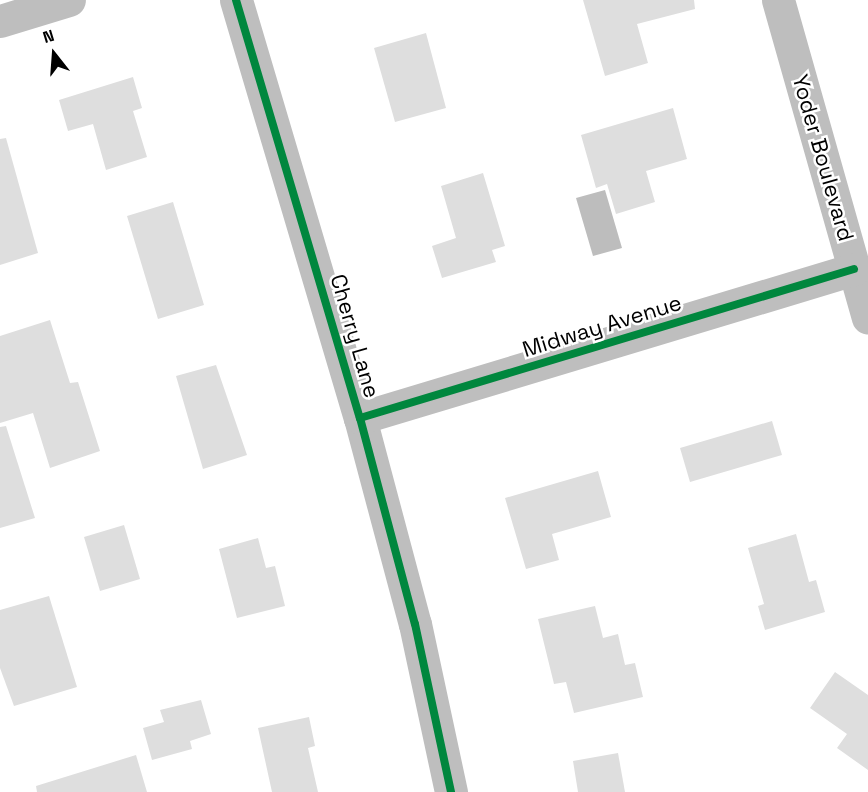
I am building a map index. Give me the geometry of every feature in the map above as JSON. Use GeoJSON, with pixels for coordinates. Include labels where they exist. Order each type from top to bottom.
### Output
{"type":"FeatureCollection","features":[{"type":"Feature","properties":{"kind":"street"},"geometry":{"type":"LineString","coordinates":[[0,21],[69,0]]}},
{"type":"Feature","properties":{"kind":"street","name":"Cherry Lane"},"geometry":{"type":"LineString","coordinates":[[236,0],[360,418],[415,624],[451,792]]}},
{"type":"Feature","properties":{"kind":"street","name":"Yoder Boulevard"},"geometry":{"type":"LineString","coordinates":[[778,0],[868,317]]}},
{"type":"Feature","properties":{"kind":"street","name":"Midway Avenue"},"geometry":{"type":"LineString","coordinates":[[360,418],[854,269]]}},
{"type":"Feature","properties":{"kind":"shaded area"},"geometry":{"type":"Polygon","coordinates":[[[605,190],[622,248],[593,256],[576,198],[605,190]]]}},
{"type":"Feature","properties":{"kind":"building"},"geometry":{"type":"Polygon","coordinates":[[[583,0],[694,0],[695,9],[637,24],[648,63],[605,76],[583,0]]]}},
{"type":"Feature","properties":{"kind":"building"},"geometry":{"type":"Polygon","coordinates":[[[426,33],[446,108],[395,122],[374,48],[426,33]]]}},
{"type":"Feature","properties":{"kind":"building"},"geometry":{"type":"Polygon","coordinates":[[[133,77],[142,108],[133,111],[147,157],[106,170],[93,124],[68,131],[59,100],[133,77]]]}},
{"type":"Feature","properties":{"kind":"building"},"geometry":{"type":"Polygon","coordinates":[[[673,108],[687,159],[646,171],[655,202],[616,214],[607,184],[596,188],[581,135],[673,108]]]}},
{"type":"Feature","properties":{"kind":"building"},"geometry":{"type":"Polygon","coordinates":[[[6,138],[38,253],[0,265],[0,139],[6,138]]]}},
{"type":"Feature","properties":{"kind":"building"},"geometry":{"type":"Polygon","coordinates":[[[483,173],[505,246],[492,250],[496,262],[442,278],[432,246],[456,238],[441,186],[483,173]]]}},
{"type":"Feature","properties":{"kind":"building"},"geometry":{"type":"Polygon","coordinates":[[[173,202],[204,305],[158,319],[127,216],[173,202]]]}},
{"type":"Feature","properties":{"kind":"building"},"geometry":{"type":"Polygon","coordinates":[[[50,320],[70,383],[78,382],[100,451],[50,468],[33,413],[0,423],[0,336],[50,320]]]}},
{"type":"Feature","properties":{"kind":"building"},"geometry":{"type":"Polygon","coordinates":[[[216,365],[247,455],[203,469],[176,376],[216,365]]]}},
{"type":"Feature","properties":{"kind":"building"},"geometry":{"type":"Polygon","coordinates":[[[772,421],[782,455],[690,482],[680,448],[772,421]]]}},
{"type":"Feature","properties":{"kind":"building"},"geometry":{"type":"Polygon","coordinates":[[[6,426],[35,518],[0,528],[0,427],[6,426]]]}},
{"type":"Feature","properties":{"kind":"building"},"geometry":{"type":"Polygon","coordinates":[[[598,471],[611,517],[552,534],[559,560],[526,569],[505,498],[598,471]]]}},
{"type":"Feature","properties":{"kind":"building"},"geometry":{"type":"Polygon","coordinates":[[[124,525],[140,579],[100,591],[84,537],[124,525]]]}},
{"type":"Feature","properties":{"kind":"building"},"geometry":{"type":"Polygon","coordinates":[[[796,534],[809,582],[816,580],[825,612],[765,630],[758,606],[764,604],[748,548],[796,534]]]}},
{"type":"Feature","properties":{"kind":"building"},"geometry":{"type":"Polygon","coordinates":[[[258,538],[266,568],[275,566],[285,606],[237,618],[219,549],[258,538]]]}},
{"type":"Feature","properties":{"kind":"building"},"geometry":{"type":"Polygon","coordinates":[[[49,596],[77,687],[14,706],[0,668],[0,610],[49,596]]]}},
{"type":"Feature","properties":{"kind":"building"},"geometry":{"type":"Polygon","coordinates":[[[595,606],[603,638],[618,634],[625,665],[635,663],[643,697],[574,713],[566,682],[554,684],[538,619],[595,606]]]}},
{"type":"Feature","properties":{"kind":"building"},"geometry":{"type":"Polygon","coordinates":[[[835,672],[868,695],[868,770],[837,748],[847,734],[810,708],[835,672]]]}},
{"type":"Feature","properties":{"kind":"building"},"geometry":{"type":"Polygon","coordinates":[[[201,700],[211,734],[190,741],[192,749],[152,760],[143,728],[164,722],[160,710],[201,700]]]}},
{"type":"Feature","properties":{"kind":"building"},"geometry":{"type":"Polygon","coordinates":[[[309,717],[315,746],[308,748],[318,792],[272,792],[258,728],[309,717]]]}},
{"type":"Feature","properties":{"kind":"building"},"geometry":{"type":"Polygon","coordinates":[[[618,753],[625,792],[578,792],[573,761],[618,753]]]}},
{"type":"Feature","properties":{"kind":"building"},"geometry":{"type":"Polygon","coordinates":[[[136,755],[147,792],[37,792],[36,786],[136,755]]]}},
{"type":"Feature","properties":{"kind":"cycle path"},"geometry":{"type":"LineString","coordinates":[[236,0],[360,418],[415,624],[451,792]]}},
{"type":"Feature","properties":{"kind":"cycle path"},"geometry":{"type":"LineString","coordinates":[[360,418],[854,269]]}}]}
